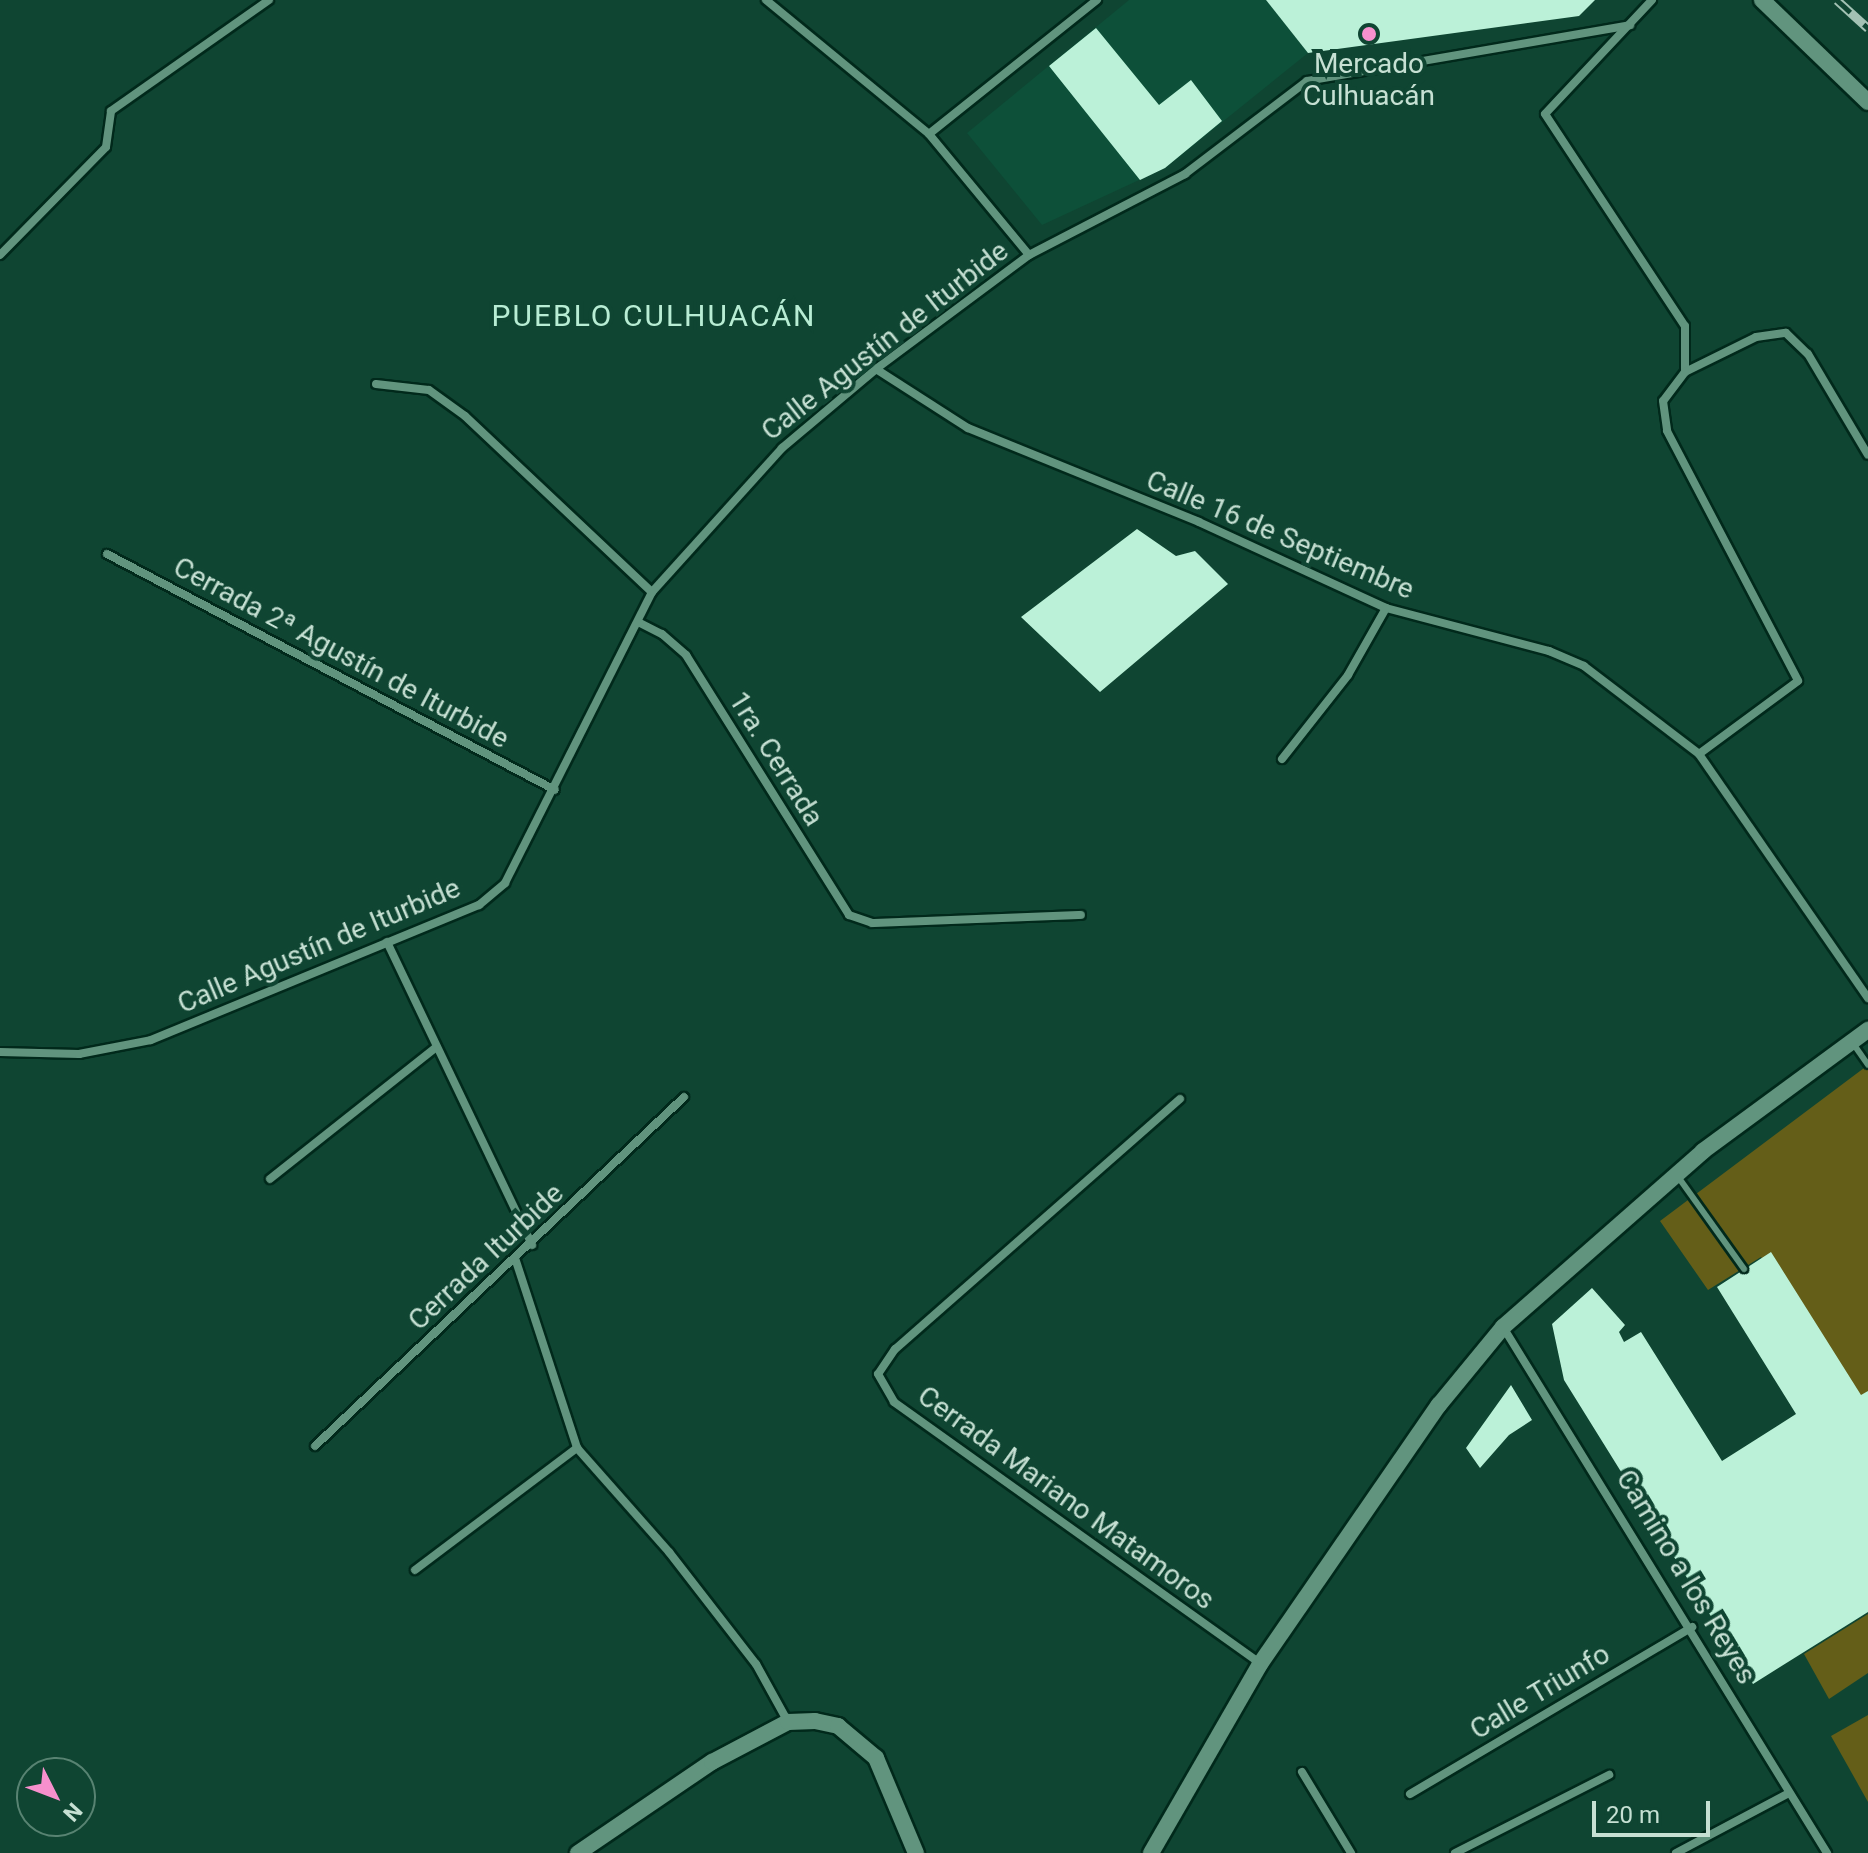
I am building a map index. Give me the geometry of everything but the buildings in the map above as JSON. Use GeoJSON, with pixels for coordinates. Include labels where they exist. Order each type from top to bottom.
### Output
{"type":"FeatureCollection","features":[{"type":"Feature","properties":{"kind":"street"},"geometry":{"type":"LineString","coordinates":[[0,255],[106,147],[111,111],[269,0]]}},
{"type":"Feature","properties":{"kind":"street"},"geometry":{"type":"LineString","coordinates":[[766,0],[929,134],[1029,255]]}},
{"type":"Feature","properties":{"kind":"street"},"geometry":{"type":"LineString","coordinates":[[929,134],[1097,0]]}},
{"type":"Feature","properties":{"kind":"street"},"geometry":{"type":"LineString","coordinates":[[1652,0],[1545,114],[1685,326],[1685,372]]}},
{"type":"Feature","properties":{"kind":"street"},"geometry":{"type":"LineString","coordinates":[[1762,0],[1868,102]]}},
{"type":"Feature","properties":{"kind":"street","name":"Calle Agustín de Iturbide"},"geometry":{"type":"LineString","coordinates":[[0,1052],[79,1054],[151,1040],[387,942],[453,918],[505,883],[555,790],[652,592],[782,448],[876,369],[1029,255],[1185,174],[1307,81],[1630,25]]}},
{"type":"Feature","properties":{"kind":"street"},"geometry":{"type":"LineString","coordinates":[[1699,754],[1798,681],[1667,431],[1663,401],[1685,372],[1756,337],[1786,333],[1808,354],[1868,455]]}},
{"type":"Feature","properties":{"kind":"street","name":"Calle 16 de Septiembre"},"geometry":{"type":"LineString","coordinates":[[876,369],[968,428],[1199,522],[1386,608],[1549,651],[1584,666],[1699,754],[1868,998]]}},
{"type":"Feature","properties":{"kind":"street"},"geometry":{"type":"LineString","coordinates":[[376,384],[429,390],[465,416],[652,592]]}},
{"type":"Feature","properties":{"kind":"street","name":"Cerrada 2ª Agustín de Iturbide"},"geometry":{"type":"LineString","coordinates":[[107,554],[555,790]]}},
{"type":"Feature","properties":{"kind":"street"},"geometry":{"type":"LineString","coordinates":[[1282,759],[1348,675],[1386,608]]}},
{"type":"Feature","properties":{"kind":"street","name":"1ra. Cerrada"},"geometry":{"type":"LineString","coordinates":[[638,622],[686,655],[849,915],[872,923],[1081,915]]}},
{"type":"Feature","properties":{"kind":"street"},"geometry":{"type":"LineString","coordinates":[[387,942],[435,1048],[532,1245]]}},
{"type":"Feature","properties":{"kind":"street"},"geometry":{"type":"LineString","coordinates":[[1151,1853],[1260,1664],[1439,1405],[1503,1327],[1676,1174],[1868,1030]]}},
{"type":"Feature","properties":{"kind":"street"},"geometry":{"type":"LineString","coordinates":[[270,1179],[435,1048]]}},
{"type":"Feature","properties":{"kind":"street","name":"Cerrada Iturbide"},"geometry":{"type":"LineString","coordinates":[[315,1446],[516,1261],[684,1097]]}},
{"type":"Feature","properties":{"kind":"street","name":"Cerrada Mariano Matamoros"},"geometry":{"type":"LineString","coordinates":[[1180,1099],[895,1349],[878,1374],[894,1402],[1260,1664]]}},
{"type":"Feature","properties":{"kind":"street"},"geometry":{"type":"LineString","coordinates":[[516,1261],[577,1448],[669,1552],[756,1664],[788,1722]]}},
{"type":"Feature","properties":{"kind":"street","name":"Camino a los Reyes"},"geometry":{"type":"LineString","coordinates":[[1503,1327],[1692,1627],[1827,1853]]}},
{"type":"Feature","properties":{"kind":"street"},"geometry":{"type":"LineString","coordinates":[[415,1570],[577,1448]]}},
{"type":"Feature","properties":{"kind":"street","name":"Calle Triunfo"},"geometry":{"type":"LineString","coordinates":[[1410,1794],[1692,1627]]}},
{"type":"Feature","properties":{"kind":"street"},"geometry":{"type":"LineString","coordinates":[[578,1853],[712,1762],[788,1722],[838,1726],[859,1740],[876,1758],[916,1853]]}},
{"type":"Feature","properties":{"kind":"street"},"geometry":{"type":"LineString","coordinates":[[1302,1772],[1351,1853]]}},
{"type":"Feature","properties":{"kind":"street"},"geometry":{"type":"LineString","coordinates":[[1455,1853],[1609,1775]]}},
{"type":"Feature","properties":{"kind":"street"},"geometry":{"type":"LineString","coordinates":[[1676,1853],[1789,1793]]}},
{"type":"Feature","properties":{"kind":"lane"},"geometry":{"type":"LineString","coordinates":[[1852,1042],[1868,1065]]}},
{"type":"Feature","properties":{"kind":"lane"},"geometry":{"type":"LineString","coordinates":[[1676,1174],[1744,1269]]}},
{"type":"Feature","properties":{"kind":"shaded area"},"geometry":{"type":"Polygon","coordinates":[[[1129,0],[1266,0],[1308,53],[1165,168],[1042,225],[967,133],[1129,0]]]}},
{"type":"Feature","properties":{"kind":"shaded area"},"geometry":{"type":"Polygon","coordinates":[[[1868,1065],[1868,1435],[1761,1257],[1708,1290],[1660,1221],[1868,1065]]]}},
{"type":"Feature","properties":{"kind":"shaded area"},"geometry":{"type":"Polygon","coordinates":[[[1868,1614],[1868,1673],[1829,1699],[1804,1654],[1868,1614]]]}},
{"type":"Feature","properties":{"kind":"shaded area"},"geometry":{"type":"Polygon","coordinates":[[[1868,1715],[1868,1802],[1831,1736],[1868,1715]]]}},
{"type":"Feature","properties":{"kind":"railway"},"geometry":{"type":"LineString","coordinates":[[1837,0],[1868,28]]}},
{"type":"Feature","properties":{"kind":"place","name":"Mercado Culhuacán"},"geometry":{"type":"Point","coordinates":[1369,34]}},
{"type":"Feature","properties":{"kind":"district","name":"PUEBLO CULHUACÁN"},"geometry":{"type":"Point","coordinates":[654,316]}}]}
